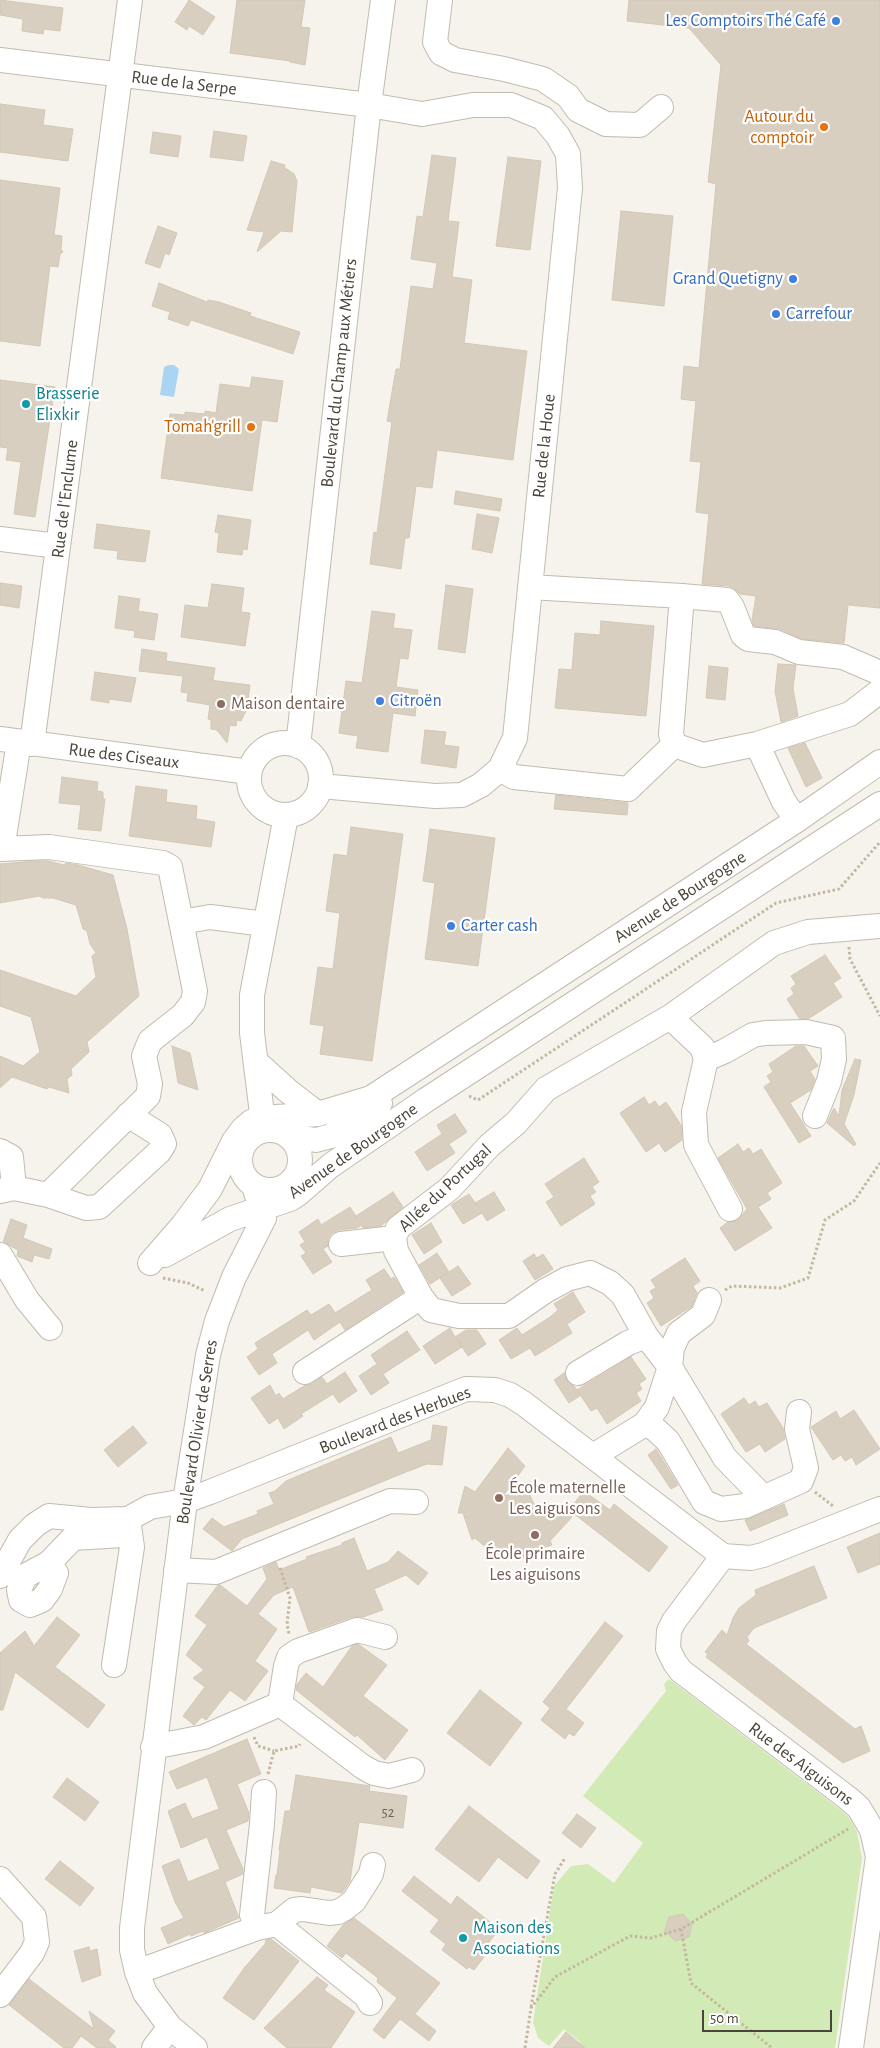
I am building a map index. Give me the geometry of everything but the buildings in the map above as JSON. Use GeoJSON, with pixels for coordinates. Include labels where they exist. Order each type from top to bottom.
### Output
{"type":"FeatureCollection","features":[{"type":"Feature","properties":{"kind":"street","name":"Rue de l'Enclume"},"geometry":{"type":"LineString","coordinates":[[1,849],[17,742],[58,546],[130,0]]}},
{"type":"Feature","properties":{"kind":"street","name":"Boulevard du Champ aux Métiers"},"geometry":{"type":"LineString","coordinates":[[298,746],[369,105],[384,0]]}},
{"type":"Feature","properties":{"kind":"street"},"geometry":{"type":"LineString","coordinates":[[440,0],[435,42],[441,54],[455,60],[504,69],[543,79],[568,96],[578,110],[606,124],[640,125],[661,107]]}},
{"type":"Feature","properties":{"kind":"street","name":"Rue de la Serpe"},"geometry":{"type":"LineString","coordinates":[[0,60],[369,105]]}},
{"type":"Feature","properties":{"kind":"street","name":"Rue de la Houe"},"geometry":{"type":"LineString","coordinates":[[320,786],[435,796],[462,795],[481,785],[500,770],[515,738],[570,188],[568,154],[558,136],[543,118],[511,105],[473,105],[422,114],[369,105]]}},
{"type":"Feature","properties":{"kind":"street"},"geometry":{"type":"LineString","coordinates":[[0,539],[58,546]]}},
{"type":"Feature","properties":{"kind":"street"},"geometry":{"type":"LineString","coordinates":[[530,587],[727,600],[732,607],[743,635],[748,639],[775,642],[799,652],[843,657],[880,673]]}},
{"type":"Feature","properties":{"kind":"street"},"geometry":{"type":"LineString","coordinates":[[674,745],[671,734],[671,721],[682,596]]}},
{"type":"Feature","properties":{"kind":"street"},"geometry":{"type":"LineString","coordinates":[[674,745],[703,754],[756,744],[850,714],[880,691]]}},
{"type":"Feature","properties":{"kind":"street","name":"Rue des Ciseaux"},"geometry":{"type":"LineString","coordinates":[[17,742],[249,772]]}},
{"type":"Feature","properties":{"kind":"street"},"geometry":{"type":"LineString","coordinates":[[286,743],[298,746],[309,752],[316,762],[320,774],[320,786],[316,798],[308,807],[298,813],[286,816],[273,814],[262,808],[253,798],[249,785],[249,772],[254,761],[262,751],[273,745],[286,743]]}},
{"type":"Feature","properties":{"kind":"street"},"geometry":{"type":"LineString","coordinates":[[756,744],[784,802],[797,820]]}},
{"type":"Feature","properties":{"kind":"street"},"geometry":{"type":"LineString","coordinates":[[500,770],[514,778],[628,789],[674,745]]}},
{"type":"Feature","properties":{"kind":"street","name":"Avenue de Bourgogne"},"geometry":{"type":"LineString","coordinates":[[150,1263],[183,1226],[210,1189],[234,1140],[251,1122],[263,1124],[318,1114],[371,1098],[797,820],[880,762]]}},
{"type":"Feature","properties":{"kind":"street","name":"Avenue de Bourgogne"},"geometry":{"type":"LineString","coordinates":[[289,1136],[316,1140],[331,1136],[768,851],[880,772]]}},
{"type":"Feature","properties":{"kind":"street","name":"Avenue de Bourgogne"},"geometry":{"type":"LineString","coordinates":[[150,1263],[272,1197],[494,1044],[880,792]]}},
{"type":"Feature","properties":{"kind":"street","name":"Avenue de Bourgogne"},"geometry":{"type":"LineString","coordinates":[[272,1197],[290,1199],[298,1194],[330,1166],[426,1100],[880,804]]}},
{"type":"Feature","properties":{"kind":"street"},"geometry":{"type":"LineString","coordinates":[[263,1124],[289,1136],[300,1152],[298,1171],[272,1197],[247,1180],[240,1160],[242,1150],[247,1141],[263,1124],[252,1034],[252,995],[286,816]]}},
{"type":"Feature","properties":{"kind":"street"},"geometry":{"type":"LineString","coordinates":[[1,849],[49,847],[163,863],[170,867],[195,991],[193,1002],[183,1015],[150,1041],[144,1056],[150,1084],[148,1096],[48,1195]]}},
{"type":"Feature","properties":{"kind":"street"},"geometry":{"type":"LineString","coordinates":[[181,922],[210,916],[265,924]]}},
{"type":"Feature","properties":{"kind":"street","name":"Allée du Portugal"},"geometry":{"type":"LineString","coordinates":[[764,1498],[725,1458],[670,1367],[646,1336],[623,1295],[610,1282],[590,1273],[568,1279],[545,1291],[509,1316],[459,1316],[431,1310],[420,1297],[396,1251],[394,1238],[398,1228],[449,1189],[490,1145],[516,1123],[546,1089],[670,1017],[774,944],[808,932],[880,926]]}},
{"type":"Feature","properties":{"kind":"street"},"geometry":{"type":"LineString","coordinates":[[670,1017],[702,1048],[706,1059],[694,1112],[696,1145],[730,1209]]}},
{"type":"Feature","properties":{"kind":"street"},"geometry":{"type":"LineString","coordinates":[[706,1059],[725,1051],[753,1035],[765,1033],[806,1032],[833,1038],[834,1059],[829,1081],[815,1116]]}},
{"type":"Feature","properties":{"kind":"street"},"geometry":{"type":"LineString","coordinates":[[256,1062],[288,1091],[318,1114]]}},
{"type":"Feature","properties":{"kind":"street"},"geometry":{"type":"LineString","coordinates":[[0,1151],[10,1157],[7,1190],[48,1195],[86,1208],[99,1207],[160,1152],[164,1144],[160,1135],[128,1115]]}},
{"type":"Feature","properties":{"kind":"street","name":"Boulevard Olivier de Serres"},"geometry":{"type":"LineString","coordinates":[[195,2048],[170,2027],[145,1993],[137,1972],[132,1950],[132,1928],[185,1501],[208,1355],[214,1330],[234,1277],[272,1197]]}},
{"type":"Feature","properties":{"kind":"street"},"geometry":{"type":"LineString","coordinates":[[342,1244],[394,1238]]}},
{"type":"Feature","properties":{"kind":"street"},"geometry":{"type":"LineString","coordinates":[[0,1255],[27,1300],[50,1328]]}},
{"type":"Feature","properties":{"kind":"street"},"geometry":{"type":"LineString","coordinates":[[305,1372],[420,1297]]}},
{"type":"Feature","properties":{"kind":"street"},"geometry":{"type":"LineString","coordinates":[[593,1456],[646,1424],[657,1407],[670,1367],[672,1348],[679,1333],[703,1315],[709,1300]]}},
{"type":"Feature","properties":{"kind":"street"},"geometry":{"type":"LineString","coordinates":[[578,1373],[628,1343],[646,1336]]}},
{"type":"Feature","properties":{"kind":"street","name":"Boulevard des Herbues"},"geometry":{"type":"LineString","coordinates":[[129,1527],[150,1507],[185,1501],[466,1389],[495,1390],[510,1395],[523,1403],[723,1556]]}},
{"type":"Feature","properties":{"kind":"street"},"geometry":{"type":"LineString","coordinates":[[646,1424],[668,1441],[704,1502],[721,1509],[745,1506],[801,1481],[806,1468],[797,1429],[799,1412]]}},
{"type":"Feature","properties":{"kind":"street"},"geometry":{"type":"LineString","coordinates":[[176,1570],[216,1572],[390,1500],[416,1502]]}},
{"type":"Feature","properties":{"kind":"street"},"geometry":{"type":"LineString","coordinates":[[723,1556],[751,1558],[763,1555],[880,1508]]}},
{"type":"Feature","properties":{"kind":"street"},"geometry":{"type":"LineString","coordinates":[[0,1576],[20,1540],[35,1525],[48,1516],[91,1520],[129,1527]]}},
{"type":"Feature","properties":{"kind":"street"},"geometry":{"type":"LineString","coordinates":[[49,1563],[72,1538],[129,1527]]}},
{"type":"Feature","properties":{"kind":"street"},"geometry":{"type":"LineString","coordinates":[[114,1665],[132,1547],[129,1527]]}},
{"type":"Feature","properties":{"kind":"street","name":"Rue des Aiguisons"},"geometry":{"type":"LineString","coordinates":[[723,1556],[669,1631],[668,1649],[674,1663],[695,1683],[849,1799],[859,1808],[872,1830],[878,1857],[851,2048]]}},
{"type":"Feature","properties":{"kind":"street"},"geometry":{"type":"LineString","coordinates":[[280,1704],[289,1657],[357,1630],[385,1637]]}},
{"type":"Feature","properties":{"kind":"street"},"geometry":{"type":"LineString","coordinates":[[153,1747],[204,1737],[280,1704]]}},
{"type":"Feature","properties":{"kind":"street"},"geometry":{"type":"LineString","coordinates":[[280,1704],[363,1767],[374,1773],[389,1776],[412,1770]]}},
{"type":"Feature","properties":{"kind":"street"},"geometry":{"type":"LineString","coordinates":[[264,1792],[252,1915],[366,1996],[370,2003]]}},
{"type":"Feature","properties":{"kind":"street"},"geometry":{"type":"LineString","coordinates":[[137,1972],[267,1926],[294,1910],[338,1912],[354,1901],[371,1874],[373,1864]]}},
{"type":"Feature","properties":{"kind":"street"},"geometry":{"type":"LineString","coordinates":[[0,1879],[34,1917],[37,1942],[32,1953],[0,1995]]}},
{"type":"Feature","properties":{"kind":"street"},"geometry":{"type":"LineString","coordinates":[[154,2048],[170,2027]]}},
{"type":"Feature","properties":{"kind":"path"},"geometry":{"type":"LineString","coordinates":[[462,1094],[478,1100],[776,903],[839,889],[880,842]]}},
{"type":"Feature","properties":{"kind":"path"},"geometry":{"type":"LineString","coordinates":[[846,929],[850,959],[880,1016]]}},
{"type":"Feature","properties":{"kind":"path"},"geometry":{"type":"LineString","coordinates":[[709,1300],[732,1286],[780,1288],[808,1278],[825,1220],[854,1201],[880,1163]]}},
{"type":"Feature","properties":{"kind":"path"},"geometry":{"type":"LineString","coordinates":[[150,1263],[163,1278],[188,1283],[206,1291]]}},
{"type":"Feature","properties":{"kind":"path"},"geometry":{"type":"LineString","coordinates":[[801,1481],[834,1507]]}},
{"type":"Feature","properties":{"kind":"path"},"geometry":{"type":"LineString","coordinates":[[272,1549],[290,1598],[287,1624],[294,1654]]}},
{"type":"Feature","properties":{"kind":"path"},"geometry":{"type":"LineString","coordinates":[[264,1792],[274,1751],[299,1746],[308,1726]]}},
{"type":"Feature","properties":{"kind":"path"},"geometry":{"type":"LineString","coordinates":[[531,2008],[555,1977],[630,1936],[651,1938],[681,1929],[866,1819]]}},
{"type":"Feature","properties":{"kind":"path"},"geometry":{"type":"LineString","coordinates":[[525,2048],[555,1874],[565,1858]]}},
{"type":"Feature","properties":{"kind":"path"},"geometry":{"type":"LineString","coordinates":[[681,1929],[691,1983],[772,2048]]}},
{"type":"Feature","properties":{"kind":"green space"},"geometry":{"type":"Polygon","coordinates":[[[669,1679],[841,1810],[851,1820],[857,1832],[862,1858],[835,2048],[575,2048],[580,2042],[564,2029],[549,2046],[538,2038],[533,2022],[554,1886],[571,1866],[588,1864],[614,1883],[643,1843],[583,1796],[666,1691],[664,1684],[669,1679]]]}},
{"type":"Feature","properties":{"kind":"water"},"geometry":{"type":"Polygon","coordinates":[[[174,365],[179,369],[174,397],[160,395],[164,367],[174,365]]]}},
{"type":"Feature","properties":{"kind":"place","name":"Les Comptoirs Thé Café"},"geometry":{"type":"Point","coordinates":[836,21]}},
{"type":"Feature","properties":{"kind":"place","name":"Autour du comptoir"},"geometry":{"type":"Point","coordinates":[824,127]}},
{"type":"Feature","properties":{"kind":"place","name":"Grand Quetigny"},"geometry":{"type":"Point","coordinates":[793,279]}},
{"type":"Feature","properties":{"kind":"place","name":"Carrefour"},"geometry":{"type":"Point","coordinates":[776,314]}},
{"type":"Feature","properties":{"kind":"place","name":"Brasserie Elixkir"},"geometry":{"type":"Point","coordinates":[26,404]}},
{"type":"Feature","properties":{"kind":"place","name":"Tomah'grill"},"geometry":{"type":"Point","coordinates":[251,427]}},
{"type":"Feature","properties":{"kind":"place","name":"Citroën"},"geometry":{"type":"Point","coordinates":[380,701]}},
{"type":"Feature","properties":{"kind":"place","name":"Maison dentaire"},"geometry":{"type":"Point","coordinates":[221,704]}},
{"type":"Feature","properties":{"kind":"place","name":"Carter cash"},"geometry":{"type":"Point","coordinates":[451,926]}},
{"type":"Feature","properties":{"kind":"place","name":"École maternelle Les aiguisons"},"geometry":{"type":"Point","coordinates":[499,1498]}},
{"type":"Feature","properties":{"kind":"place","name":"École primaire Les aiguisons"},"geometry":{"type":"Point","coordinates":[535,1535]}},
{"type":"Feature","properties":{"kind":"place","name":"Maison des Associations"},"geometry":{"type":"Point","coordinates":[463,1938]}}]}
